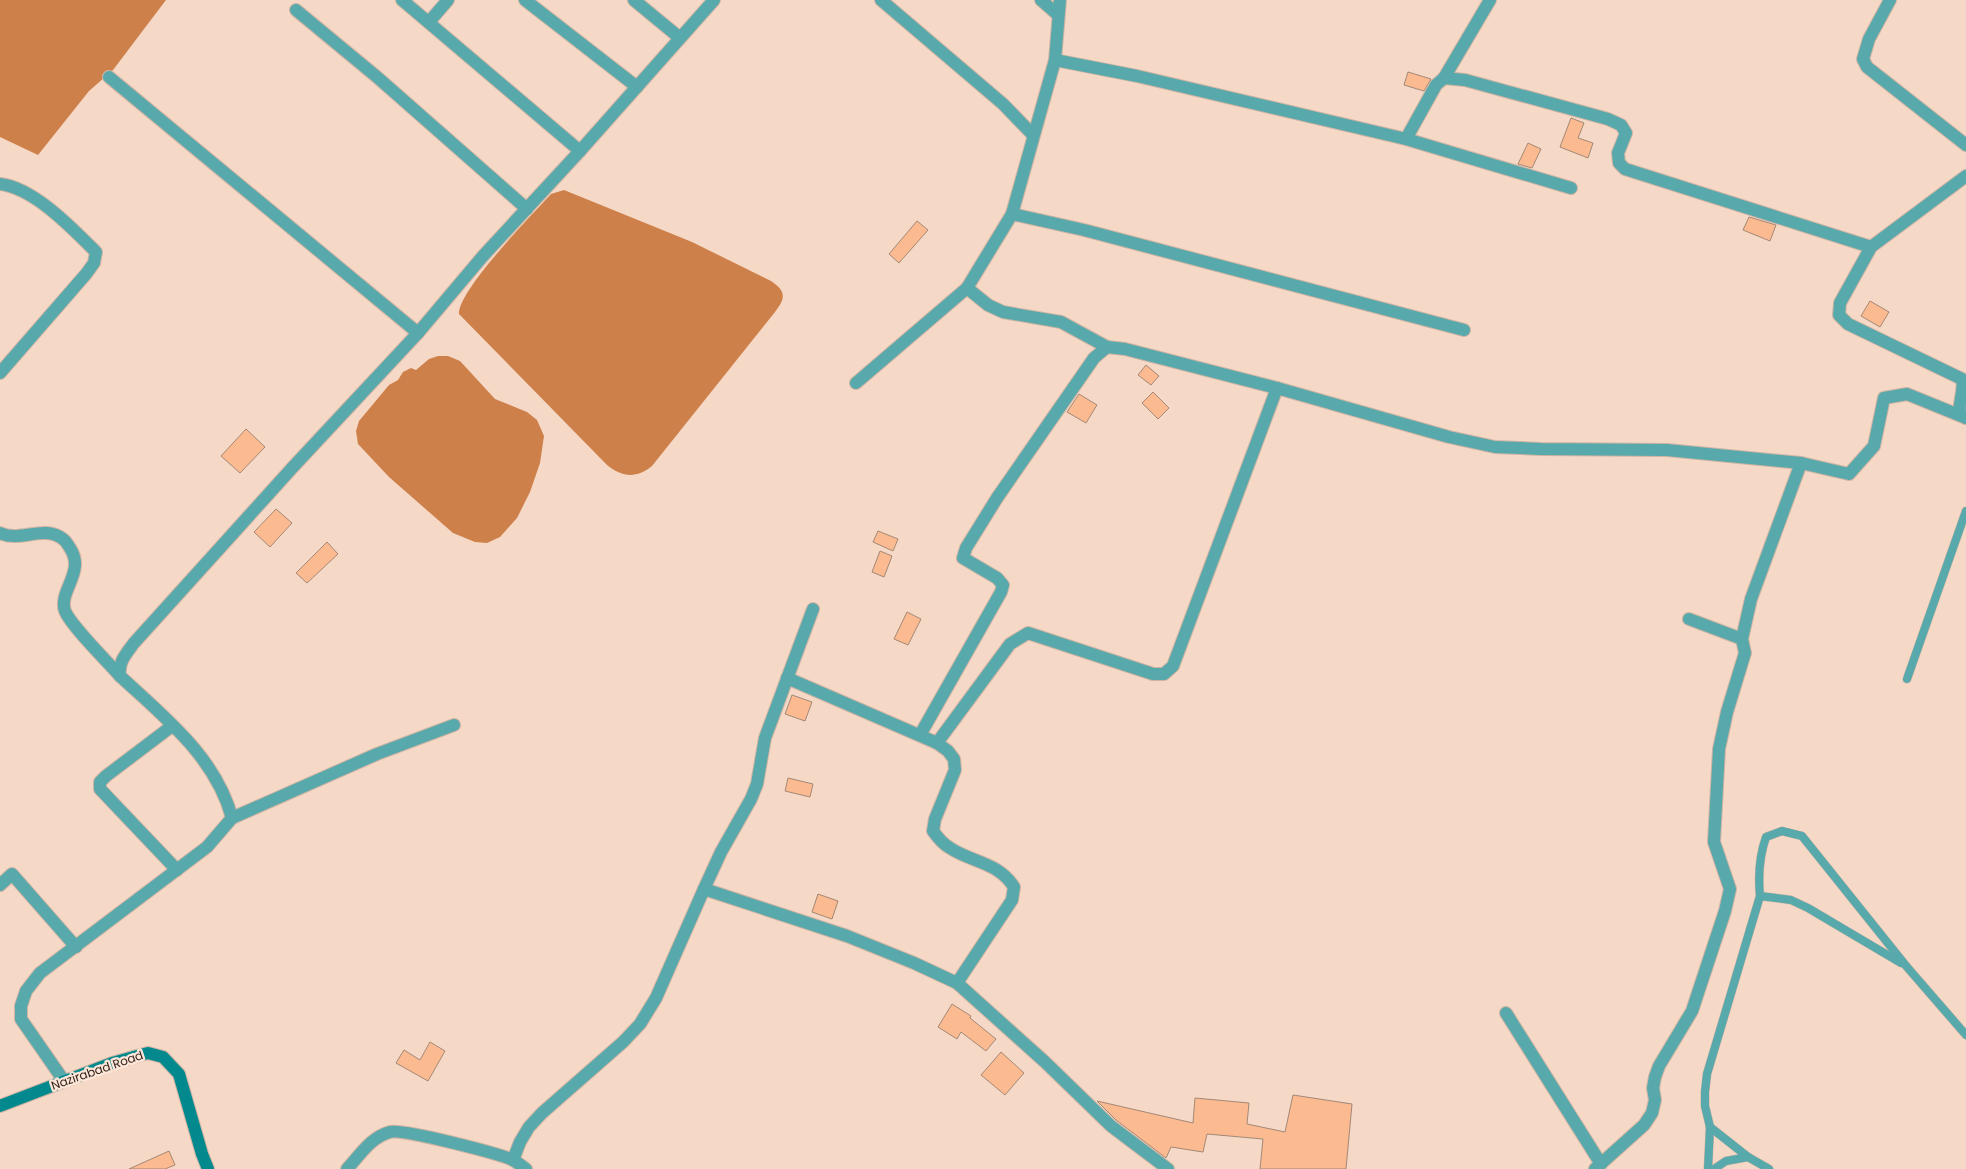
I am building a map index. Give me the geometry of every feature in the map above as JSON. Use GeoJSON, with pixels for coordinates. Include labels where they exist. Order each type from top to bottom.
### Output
{"type":"FeatureCollection","features":[{"type":"Feature","properties":{"kind":"main road","name":"Nazirabad Road"},"geometry":{"type":"LineString","coordinates":[[0,1106],[112,1063],[148,1053],[164,1057],[179,1074],[208,1169]]}},
{"type":"Feature","properties":{"kind":"street"},"geometry":{"type":"LineString","coordinates":[[402,0],[580,151]]}},
{"type":"Feature","properties":{"kind":"street"},"geometry":{"type":"LineString","coordinates":[[429,22],[448,0]]}},
{"type":"Feature","properties":{"kind":"street"},"geometry":{"type":"LineString","coordinates":[[525,0],[637,87]]}},
{"type":"Feature","properties":{"kind":"street"},"geometry":{"type":"LineString","coordinates":[[634,0],[680,38]]}},
{"type":"Feature","properties":{"kind":"street"},"geometry":{"type":"LineString","coordinates":[[120,676],[119,668],[122,660],[134,643],[293,467],[418,333],[483,256],[580,151],[714,0]]}},
{"type":"Feature","properties":{"kind":"street"},"geometry":{"type":"LineString","coordinates":[[881,0],[1003,104],[1033,135]]}},
{"type":"Feature","properties":{"kind":"street"},"geometry":{"type":"LineString","coordinates":[[1041,0],[1057,14]]}},
{"type":"Feature","properties":{"kind":"street"},"geometry":{"type":"LineString","coordinates":[[856,383],[967,288],[1012,214],[1055,60],[1057,14],[1060,0]]}},
{"type":"Feature","properties":{"kind":"street"},"geometry":{"type":"LineString","coordinates":[[1406,139],[1436,85],[1444,78],[1490,0]]}},
{"type":"Feature","properties":{"kind":"street"},"geometry":{"type":"LineString","coordinates":[[1890,0],[1869,39],[1863,59],[1867,68],[1966,144]]}},
{"type":"Feature","properties":{"kind":"street"},"geometry":{"type":"LineString","coordinates":[[296,10],[377,77],[527,209]]}},
{"type":"Feature","properties":{"kind":"street"},"geometry":{"type":"LineString","coordinates":[[1055,60],[1137,76],[1406,139],[1571,188]]}},
{"type":"Feature","properties":{"kind":"street"},"geometry":{"type":"LineString","coordinates":[[109,77],[418,333]]}},
{"type":"Feature","properties":{"kind":"street"},"geometry":{"type":"LineString","coordinates":[[1444,78],[1465,80],[1608,119],[1621,125],[1626,133],[1618,153],[1619,163],[1625,169],[1871,247]]}},
{"type":"Feature","properties":{"kind":"street"},"geometry":{"type":"LineString","coordinates":[[1966,176],[1871,247],[1840,304],[1839,314],[1848,324],[1962,379],[1964,386],[1959,406],[1960,413],[1966,418]]}},
{"type":"Feature","properties":{"kind":"street"},"geometry":{"type":"LineString","coordinates":[[0,184],[10,185],[28,192],[96,252],[94,263],[86,274],[0,373]]}},
{"type":"Feature","properties":{"kind":"street"},"geometry":{"type":"LineString","coordinates":[[1012,214],[1084,230],[1464,330]]}},
{"type":"Feature","properties":{"kind":"street"},"geometry":{"type":"LineString","coordinates":[[967,288],[988,305],[1003,312],[1061,322],[1108,347],[1124,349],[1278,388],[1449,437],[1495,447],[1541,450],[1667,450],[1801,463],[1849,474],[1874,446],[1884,398],[1907,394],[1966,418]]}},
{"type":"Feature","properties":{"kind":"street"},"geometry":{"type":"LineString","coordinates":[[920,735],[1003,585],[997,578],[964,558],[966,548],[997,498],[1071,390],[1094,358],[1108,347]]}},
{"type":"Feature","properties":{"kind":"street"},"geometry":{"type":"LineString","coordinates":[[937,743],[1010,644],[1028,633],[1153,674],[1164,674],[1173,666],[1278,388]]}},
{"type":"Feature","properties":{"kind":"street"},"geometry":{"type":"LineString","coordinates":[[1506,1013],[1598,1167],[1644,1125],[1652,1113],[1655,1100],[1653,1088],[1659,1066],[1692,1011],[1726,910],[1730,889],[1714,842],[1719,749],[1727,712],[1744,653],[1742,639],[1751,599],[1801,463]]}},
{"type":"Feature","properties":{"kind":"street"},"geometry":{"type":"LineString","coordinates":[[0,534],[19,537],[52,533],[64,540],[73,554],[75,567],[65,599],[65,610],[76,626],[120,676],[194,746],[215,777],[229,806],[232,818]]}},
{"type":"Feature","properties":{"kind":"street"},"geometry":{"type":"LineString","coordinates":[[513,1160],[520,1142],[529,1127],[640,1024],[656,998],[704,889],[751,799],[757,784],[765,738],[813,609]]}},
{"type":"Feature","properties":{"kind":"street"},"geometry":{"type":"LineString","coordinates":[[1688,619],[1742,639]]}},
{"type":"Feature","properties":{"kind":"street"},"geometry":{"type":"LineString","coordinates":[[787,678],[937,743],[948,751],[954,760],[956,770],[935,819],[933,831],[941,842],[951,849],[994,867],[1007,876],[1014,887],[1012,900],[957,983]]}},
{"type":"Feature","properties":{"kind":"street"},"geometry":{"type":"LineString","coordinates":[[64,1081],[21,1019],[21,1006],[26,991],[40,973],[207,847],[232,818],[377,754],[454,725]]}},
{"type":"Feature","properties":{"kind":"street"},"geometry":{"type":"LineString","coordinates":[[172,726],[106,776],[100,782],[100,788],[177,870]]}},
{"type":"Feature","properties":{"kind":"street"},"geometry":{"type":"LineString","coordinates":[[0,885],[12,874],[76,947]]}},
{"type":"Feature","properties":{"kind":"street"},"geometry":{"type":"LineString","coordinates":[[704,889],[847,936],[957,983],[1045,1062],[1112,1126],[1168,1169]]}},
{"type":"Feature","properties":{"kind":"street"},"geometry":{"type":"LineString","coordinates":[[347,1169],[373,1140],[391,1131],[415,1134],[513,1160],[526,1169]]}},
{"type":"Feature","properties":{"kind":"lane"},"geometry":{"type":"LineString","coordinates":[[1907,679],[1966,511]]}},
{"type":"Feature","properties":{"kind":"lane"},"geometry":{"type":"LineString","coordinates":[[1708,1169],[1710,1127],[1705,1106],[1707,1074],[1760,896],[1758,872],[1766,838],[1782,831],[1802,836],[1907,967],[1966,1035]]}},
{"type":"Feature","properties":{"kind":"lane"},"geometry":{"type":"LineString","coordinates":[[1760,896],[1791,900],[1808,908],[1907,967]]}},
{"type":"Feature","properties":{"kind":"lane"},"geometry":{"type":"LineString","coordinates":[[1710,1127],[1748,1156],[1769,1169]]}},
{"type":"Feature","properties":{"kind":"lane"},"geometry":{"type":"LineString","coordinates":[[1714,1169],[1726,1161],[1748,1156]]}},
{"type":"Feature","properties":{"kind":"shaded area"},"geometry":{"type":"Polygon","coordinates":[[[0,0],[166,0],[113,70],[89,91],[38,155],[0,137],[0,0]]]}},
{"type":"Feature","properties":{"kind":"shaded area"},"geometry":{"type":"Polygon","coordinates":[[[564,190],[692,242],[771,281],[779,288],[783,295],[783,299],[775,312],[652,466],[635,475],[618,472],[607,465],[459,314],[462,303],[470,288],[513,235],[551,194],[564,190]]]}},
{"type":"Feature","properties":{"kind":"shaded area"},"geometry":{"type":"Polygon","coordinates":[[[438,356],[448,356],[460,361],[495,399],[527,412],[537,420],[544,436],[540,463],[530,492],[517,518],[500,537],[487,543],[475,542],[453,533],[389,477],[358,444],[356,431],[359,421],[389,385],[398,380],[403,372],[411,368],[416,370],[429,359],[438,356]]]}},
{"type":"Feature","properties":{"kind":"building"},"geometry":{"type":"Polygon","coordinates":[[[1408,72],[1431,79],[1424,91],[1404,85],[1408,72]]]}},
{"type":"Feature","properties":{"kind":"building"},"geometry":{"type":"Polygon","coordinates":[[[1571,118],[1584,123],[1578,138],[1593,143],[1588,158],[1560,147],[1571,118]]]}},
{"type":"Feature","properties":{"kind":"building"},"geometry":{"type":"Polygon","coordinates":[[[1528,143],[1541,149],[1532,168],[1518,164],[1528,143]]]}},
{"type":"Feature","properties":{"kind":"building"},"geometry":{"type":"Polygon","coordinates":[[[1749,217],[1776,225],[1770,241],[1743,230],[1749,217]]]}},
{"type":"Feature","properties":{"kind":"building"},"geometry":{"type":"Polygon","coordinates":[[[917,221],[928,230],[899,263],[889,254],[917,221]]]}},
{"type":"Feature","properties":{"kind":"building"},"geometry":{"type":"Polygon","coordinates":[[[1870,301],[1889,312],[1880,327],[1861,316],[1870,301]]]}},
{"type":"Feature","properties":{"kind":"building"},"geometry":{"type":"Polygon","coordinates":[[[1146,365],[1159,376],[1151,385],[1138,375],[1146,365]]]}},
{"type":"Feature","properties":{"kind":"building"},"geometry":{"type":"Polygon","coordinates":[[[1153,392],[1169,408],[1158,419],[1142,403],[1153,392]]]}},
{"type":"Feature","properties":{"kind":"building"},"geometry":{"type":"Polygon","coordinates":[[[1079,394],[1097,405],[1086,423],[1067,412],[1079,394]]]}},
{"type":"Feature","properties":{"kind":"building"},"geometry":{"type":"Polygon","coordinates":[[[246,429],[265,447],[240,473],[221,456],[246,429]]]}},
{"type":"Feature","properties":{"kind":"building"},"geometry":{"type":"Polygon","coordinates":[[[276,509],[292,523],[270,547],[254,532],[276,509]]]}},
{"type":"Feature","properties":{"kind":"building"},"geometry":{"type":"Polygon","coordinates":[[[878,531],[898,539],[893,551],[873,542],[878,531]]]}},
{"type":"Feature","properties":{"kind":"building"},"geometry":{"type":"Polygon","coordinates":[[[327,542],[338,554],[307,583],[296,573],[327,542]]]}},
{"type":"Feature","properties":{"kind":"building"},"geometry":{"type":"Polygon","coordinates":[[[880,551],[892,556],[884,577],[872,572],[880,551]]]}},
{"type":"Feature","properties":{"kind":"building"},"geometry":{"type":"Polygon","coordinates":[[[907,612],[921,619],[908,645],[894,639],[907,612]]]}},
{"type":"Feature","properties":{"kind":"building"},"geometry":{"type":"Polygon","coordinates":[[[792,695],[812,702],[805,721],[785,714],[792,695]]]}},
{"type":"Feature","properties":{"kind":"building"},"geometry":{"type":"Polygon","coordinates":[[[788,778],[813,784],[810,797],[785,791],[788,778]]]}},
{"type":"Feature","properties":{"kind":"building"},"geometry":{"type":"Polygon","coordinates":[[[818,894],[838,901],[832,919],[812,912],[818,894]]]}},
{"type":"Feature","properties":{"kind":"building"},"geometry":{"type":"Polygon","coordinates":[[[952,1004],[971,1016],[970,1018],[996,1039],[986,1051],[961,1032],[957,1039],[938,1027],[952,1004]]]}},
{"type":"Feature","properties":{"kind":"building"},"geometry":{"type":"Polygon","coordinates":[[[430,1042],[445,1051],[428,1081],[396,1063],[404,1050],[420,1060],[430,1042]]]}},
{"type":"Feature","properties":{"kind":"building"},"geometry":{"type":"Polygon","coordinates":[[[1001,1052],[1024,1073],[1005,1095],[981,1075],[1001,1052]]]}},
{"type":"Feature","properties":{"kind":"building"},"geometry":{"type":"Polygon","coordinates":[[[1293,1095],[1352,1104],[1346,1169],[1260,1169],[1263,1139],[1207,1134],[1203,1152],[1171,1147],[1166,1158],[1116,1120],[1097,1101],[1193,1123],[1195,1098],[1249,1103],[1247,1124],[1285,1132],[1293,1095]]]}},
{"type":"Feature","properties":{"kind":"building"},"geometry":{"type":"Polygon","coordinates":[[[169,1151],[175,1165],[165,1169],[129,1169],[169,1151]]]}}]}
